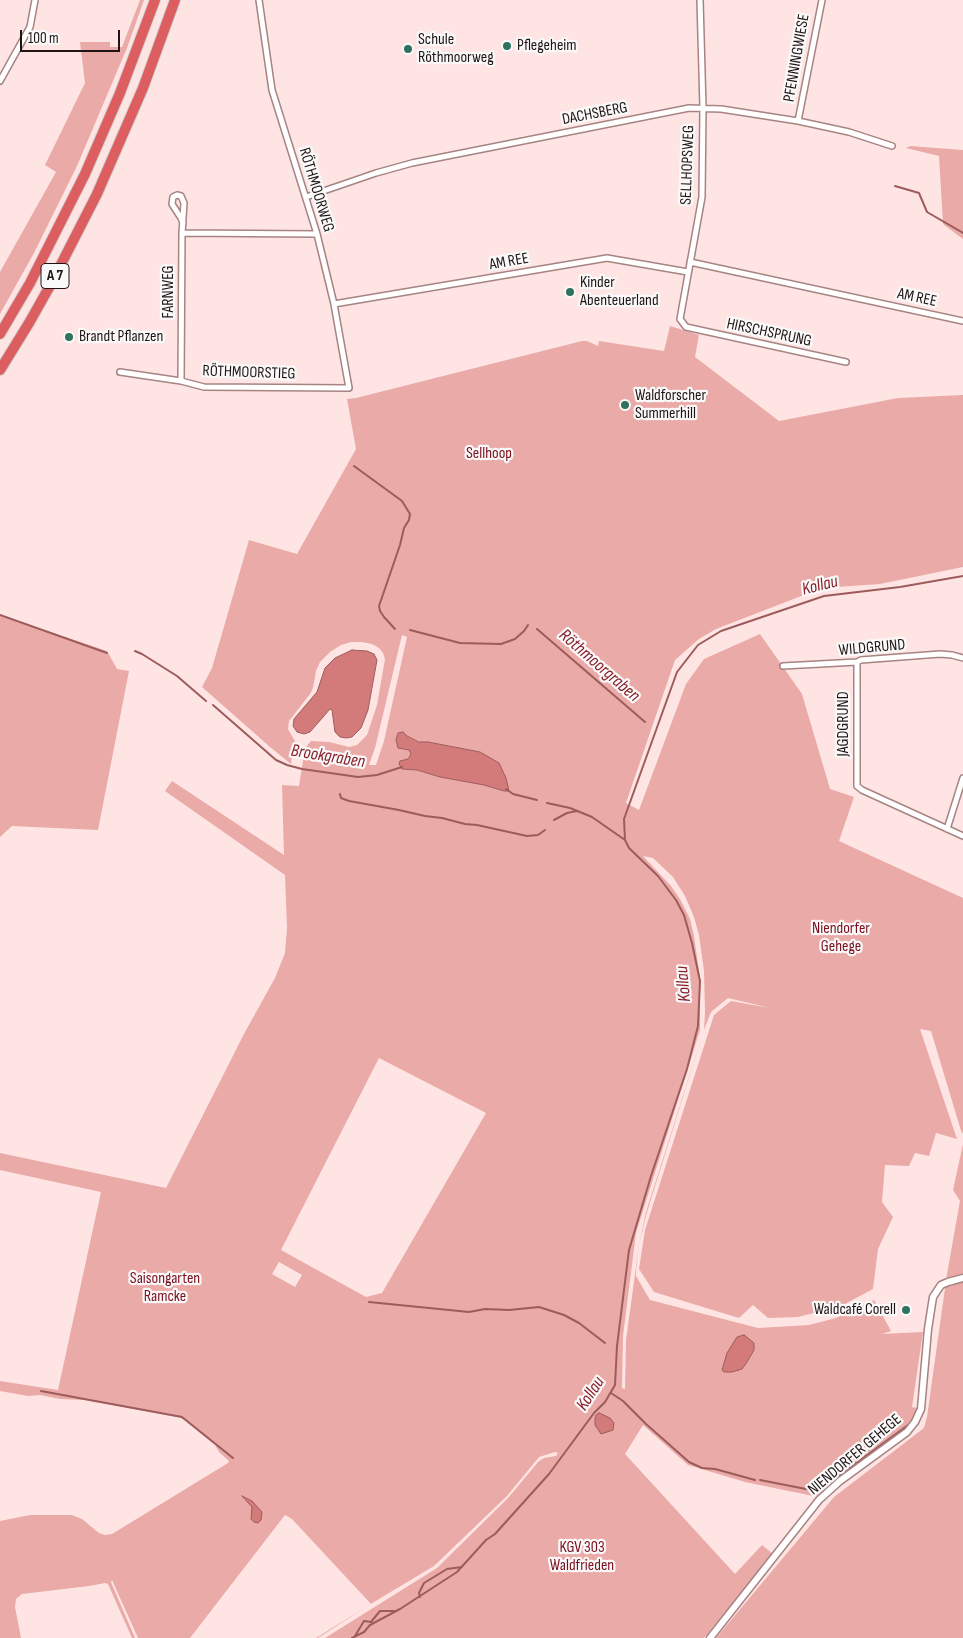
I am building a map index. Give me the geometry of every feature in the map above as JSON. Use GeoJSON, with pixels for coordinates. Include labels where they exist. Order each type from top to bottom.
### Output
{"type":"FeatureCollection","features":[{"type":"Feature","properties":{"kind":"highway","name":"A 7"},"geometry":{"type":"LineString","coordinates":[[0,334],[30,283],[85,174],[120,93],[155,0]]}},
{"type":"Feature","properties":{"kind":"highway","name":"A 7"},"geometry":{"type":"LineString","coordinates":[[0,370],[51,284],[97,194],[142,88],[175,0]]}},
{"type":"Feature","properties":{"kind":"street"},"geometry":{"type":"LineString","coordinates":[[0,82],[30,27],[35,0]]}},
{"type":"Feature","properties":{"kind":"street","name":"RÖTHMOORWEG"},"geometry":{"type":"LineString","coordinates":[[260,0],[268,72],[272,90],[317,234],[334,304],[348,388]]}},
{"type":"Feature","properties":{"kind":"street","name":"SELLHOPSWEG"},"geometry":{"type":"LineString","coordinates":[[686,327],[680,319],[702,197],[703,108],[700,0]]}},
{"type":"Feature","properties":{"kind":"street","name":"PFENNINGWIESE"},"geometry":{"type":"LineString","coordinates":[[798,121],[822,0]]}},
{"type":"Feature","properties":{"kind":"street","name":"DACHSBERG"},"geometry":{"type":"LineString","coordinates":[[306,197],[412,163],[689,108],[721,109],[798,121],[849,132],[892,146]]}},
{"type":"Feature","properties":{"kind":"street","name":"FARNWEG"},"geometry":{"type":"LineString","coordinates":[[181,381],[184,203],[181,196],[173,197],[172,204],[183,223]]}},
{"type":"Feature","properties":{"kind":"street"},"geometry":{"type":"LineString","coordinates":[[182,233],[317,234]]}},
{"type":"Feature","properties":{"kind":"street","name":"AM REE"},"geometry":{"type":"LineString","coordinates":[[334,304],[607,258],[688,272]]}},
{"type":"Feature","properties":{"kind":"street","name":"AM REE"},"geometry":{"type":"LineString","coordinates":[[690,262],[963,321]]}},
{"type":"Feature","properties":{"kind":"street","name":"HIRSCHSPRUNG"},"geometry":{"type":"LineString","coordinates":[[686,327],[846,362]]}},
{"type":"Feature","properties":{"kind":"street","name":"RÖTHMOORSTIEG"},"geometry":{"type":"LineString","coordinates":[[120,372],[181,381],[204,387],[348,388]]}},
{"type":"Feature","properties":{"kind":"street","name":"WILDGRUND"},"geometry":{"type":"LineString","coordinates":[[783,666],[857,662],[862,660],[940,654],[963,658]]}},
{"type":"Feature","properties":{"kind":"street","name":"JAGDGRUND"},"geometry":{"type":"LineString","coordinates":[[857,662],[857,786],[948,829]]}},
{"type":"Feature","properties":{"kind":"street"},"geometry":{"type":"LineString","coordinates":[[963,778],[948,829],[963,836]]}},
{"type":"Feature","properties":{"kind":"street","name":"NIENDORFER GEHEGE"},"geometry":{"type":"LineString","coordinates":[[710,1638],[819,1500],[840,1481],[907,1432],[915,1422],[921,1409],[928,1329],[933,1297],[941,1285],[963,1278]]}},
{"type":"Feature","properties":{"kind":"green space"},"geometry":{"type":"Polygon","coordinates":[[[140,0],[144,0],[127,48],[77,166],[34,253],[0,314],[0,272],[56,172],[45,165],[85,83],[80,42],[110,42],[110,47],[122,47],[140,0]]]}},
{"type":"Feature","properties":{"kind":"green space"},"geometry":{"type":"Polygon","coordinates":[[[910,146],[963,150],[963,239],[943,224],[939,156],[906,148],[910,146]]]}},
{"type":"Feature","properties":{"kind":"green space"},"geometry":{"type":"Polygon","coordinates":[[[670,326],[699,335],[695,357],[779,421],[898,398],[963,395],[963,567],[880,584],[822,588],[716,629],[699,639],[675,660],[626,803],[639,810],[686,684],[704,659],[760,634],[802,694],[830,789],[854,797],[839,841],[963,898],[962,1134],[931,1031],[920,1029],[957,1139],[936,1133],[929,1156],[915,1153],[909,1166],[885,1165],[882,1202],[893,1217],[878,1249],[873,1289],[841,1306],[798,1317],[768,1318],[753,1305],[739,1318],[654,1292],[639,1269],[645,1230],[714,1015],[731,1001],[770,1008],[728,998],[711,1012],[704,1030],[704,971],[699,935],[694,917],[685,896],[673,877],[653,858],[643,856],[671,886],[690,919],[700,978],[700,1030],[636,1233],[623,1336],[622,1388],[625,1389],[626,1340],[639,1245],[636,1276],[650,1300],[758,1328],[809,1325],[836,1318],[874,1300],[891,1331],[882,1334],[923,1332],[912,1407],[917,1408],[912,1421],[900,1434],[834,1482],[818,1497],[745,1482],[688,1465],[643,1425],[625,1454],[735,1574],[762,1545],[773,1554],[704,1638],[325,1638],[437,1568],[508,1498],[538,1462],[544,1458],[556,1456],[558,1453],[555,1452],[539,1457],[507,1496],[434,1566],[371,1604],[292,1519],[285,1515],[190,1638],[138,1638],[112,1580],[111,1582],[135,1638],[132,1638],[108,1584],[105,1583],[22,1594],[16,1599],[15,1607],[21,1638],[0,1638],[0,1521],[30,1515],[72,1515],[82,1519],[99,1533],[105,1535],[112,1534],[229,1461],[219,1452],[215,1445],[178,1417],[84,1400],[60,1399],[40,1395],[28,1396],[0,1391],[0,1381],[58,1390],[101,1192],[0,1170],[0,1153],[166,1188],[245,1032],[275,978],[285,953],[287,928],[285,875],[165,791],[172,781],[284,855],[282,785],[299,786],[305,748],[311,741],[329,742],[349,747],[357,745],[367,735],[377,705],[385,659],[379,648],[362,642],[351,642],[341,645],[330,652],[320,662],[310,694],[289,721],[288,729],[296,743],[297,756],[292,756],[291,764],[270,747],[202,687],[212,668],[249,540],[297,554],[356,449],[347,399],[582,341],[598,346],[599,341],[664,351],[670,326]],[[402,635],[375,748],[369,765],[376,765],[384,741],[407,637],[402,635]],[[403,732],[398,748],[409,750],[411,754],[402,769],[417,770],[504,791],[480,752],[420,742],[403,732]],[[379,1058],[281,1250],[366,1297],[382,1293],[486,1113],[379,1058]],[[279,1262],[272,1274],[295,1287],[302,1275],[279,1262]]]}},
{"type":"Feature","properties":{"kind":"green space"},"geometry":{"type":"Polygon","coordinates":[[[0,615],[107,651],[117,669],[129,671],[98,830],[12,826],[0,837],[0,615]]]}},
{"type":"Feature","properties":{"kind":"green space"},"geometry":{"type":"Polygon","coordinates":[[[704,1030],[647,1212],[639,1245],[646,1212],[704,1030]]]}},
{"type":"Feature","properties":{"kind":"green space"},"geometry":{"type":"Polygon","coordinates":[[[963,1144],[963,1638],[716,1638],[834,1497],[924,1428],[960,1201],[953,1190],[963,1144]]]}},
{"type":"Feature","properties":{"kind":"green space"},"geometry":{"type":"Polygon","coordinates":[[[368,1606],[318,1638],[316,1638],[368,1606]]]}},
{"type":"Feature","properties":{"kind":"shaded area"},"geometry":{"type":"Polygon","coordinates":[[[352,650],[367,651],[374,654],[377,660],[368,710],[361,728],[352,737],[340,737],[335,732],[332,710],[330,709],[310,732],[304,734],[297,732],[293,726],[294,719],[317,692],[325,668],[335,658],[352,650]]]}},
{"type":"Feature","properties":{"kind":"shaded area"},"geometry":{"type":"Polygon","coordinates":[[[403,732],[419,742],[480,752],[499,763],[506,778],[509,791],[440,777],[417,770],[402,769],[399,764],[400,761],[408,759],[411,754],[409,750],[398,748],[396,740],[398,733],[403,732]]]}},
{"type":"Feature","properties":{"kind":"shaded area"},"geometry":{"type":"Polygon","coordinates":[[[744,1335],[754,1343],[754,1350],[742,1369],[724,1372],[722,1370],[727,1353],[737,1337],[744,1335]]]}},
{"type":"Feature","properties":{"kind":"shaded area"},"geometry":{"type":"Polygon","coordinates":[[[599,1413],[610,1418],[614,1423],[613,1430],[601,1434],[595,1425],[596,1415],[599,1413]]]}},
{"type":"Feature","properties":{"kind":"shaded area"},"geometry":{"type":"Polygon","coordinates":[[[242,1496],[252,1501],[262,1512],[261,1520],[258,1523],[251,1519],[252,1507],[242,1496]]]}},
{"type":"Feature","properties":{"kind":"waterway"},"geometry":{"type":"LineString","coordinates":[[895,186],[919,193],[927,212],[963,233]]}},
{"type":"Feature","properties":{"kind":"waterway","name":"Röthmoorgraben"},"geometry":{"type":"LineString","coordinates":[[354,466],[402,501],[410,514],[379,606],[384,617],[395,629]]}},
{"type":"Feature","properties":{"kind":"waterway","name":"Kollau"},"geometry":{"type":"LineString","coordinates":[[352,1638],[457,1572],[486,1540],[495,1534],[549,1474],[594,1413],[605,1402],[615,1385],[617,1346],[629,1250],[651,1176],[687,1069],[698,1026],[700,981],[684,915],[676,900],[658,876],[629,848],[625,840],[624,819],[677,672],[698,645],[721,631],[824,596],[900,587],[963,576]]}},
{"type":"Feature","properties":{"kind":"waterway","name":"Brookgraben"},"geometry":{"type":"LineString","coordinates":[[0,615],[107,653]]}},
{"type":"Feature","properties":{"kind":"waterway","name":"Röthmoorgraben"},"geometry":{"type":"LineString","coordinates":[[410,630],[460,643],[501,644],[515,639],[528,625]]}},
{"type":"Feature","properties":{"kind":"waterway","name":"Röthmoorgraben"},"geometry":{"type":"LineString","coordinates":[[537,629],[645,722]]}},
{"type":"Feature","properties":{"kind":"waterway","name":"Brookgraben"},"geometry":{"type":"LineString","coordinates":[[135,651],[177,676],[206,701]]}},
{"type":"Feature","properties":{"kind":"waterway","name":"Brookgraben"},"geometry":{"type":"LineString","coordinates":[[213,705],[276,760],[287,765],[358,777],[377,775],[402,767]]}},
{"type":"Feature","properties":{"kind":"waterway","name":"Brookgraben"},"geometry":{"type":"LineString","coordinates":[[506,789],[513,794],[537,800]]}},
{"type":"Feature","properties":{"kind":"waterway"},"geometry":{"type":"LineString","coordinates":[[340,794],[341,798],[349,801],[527,836],[538,835],[545,830]]}},
{"type":"Feature","properties":{"kind":"waterway","name":"Brookgraben"},"geometry":{"type":"LineString","coordinates":[[547,803],[570,808],[592,817],[625,840]]}},
{"type":"Feature","properties":{"kind":"waterway"},"geometry":{"type":"LineString","coordinates":[[554,820],[567,813],[577,811]]}},
{"type":"Feature","properties":{"kind":"waterway"},"geometry":{"type":"LineString","coordinates":[[369,1302],[469,1312],[485,1309],[509,1310],[539,1307],[564,1315],[579,1323],[605,1343]]}},
{"type":"Feature","properties":{"kind":"waterway"},"geometry":{"type":"LineString","coordinates":[[41,1391],[182,1417],[233,1458]]}},
{"type":"Feature","properties":{"kind":"waterway"},"geometry":{"type":"LineString","coordinates":[[611,1393],[623,1401],[689,1462],[702,1468],[715,1469],[755,1480]]}},
{"type":"Feature","properties":{"kind":"waterway"},"geometry":{"type":"LineString","coordinates":[[825,1486],[908,1425]]}},
{"type":"Feature","properties":{"kind":"waterway"},"geometry":{"type":"LineString","coordinates":[[760,1480],[816,1491],[821,1489]]}},
{"type":"Feature","properties":{"kind":"waterway","name":"Kollau"},"geometry":{"type":"LineString","coordinates":[[420,1597],[419,1593],[424,1583],[447,1569],[462,1567]]}},
{"type":"Feature","properties":{"kind":"waterway","name":"Kollau"},"geometry":{"type":"LineString","coordinates":[[355,1636],[364,1621],[371,1622],[380,1611],[395,1611]]}},
{"type":"Feature","properties":{"kind":"place","name":"Pflegeheim"},"geometry":{"type":"Point","coordinates":[507,46]}},
{"type":"Feature","properties":{"kind":"place","name":"Schule Röthmoorweg"},"geometry":{"type":"Point","coordinates":[408,49]}},
{"type":"Feature","properties":{"kind":"place","name":"Kinder Abenteuerland"},"geometry":{"type":"Point","coordinates":[570,292]}},
{"type":"Feature","properties":{"kind":"place","name":"Brandt Pflanzen"},"geometry":{"type":"Point","coordinates":[69,337]}},
{"type":"Feature","properties":{"kind":"place","name":"Waldforscher Summerhill"},"geometry":{"type":"Point","coordinates":[625,405]}},
{"type":"Feature","properties":{"kind":"place","name":"Waldcafé Corell"},"geometry":{"type":"Point","coordinates":[906,1310]}},
{"type":"Feature","properties":{"kind":"park label","name":"Sellhoop"},"geometry":{"type":"Point","coordinates":[489,454]}},
{"type":"Feature","properties":{"kind":"park label","name":"Niendorfer Gehege"},"geometry":{"type":"Point","coordinates":[841,938]}},
{"type":"Feature","properties":{"kind":"park label","name":"Saisongarten Ramcke"},"geometry":{"type":"Point","coordinates":[165,1288]}},
{"type":"Feature","properties":{"kind":"park label","name":"KGV 303 Waldfrieden"},"geometry":{"type":"Point","coordinates":[582,1557]}}]}
